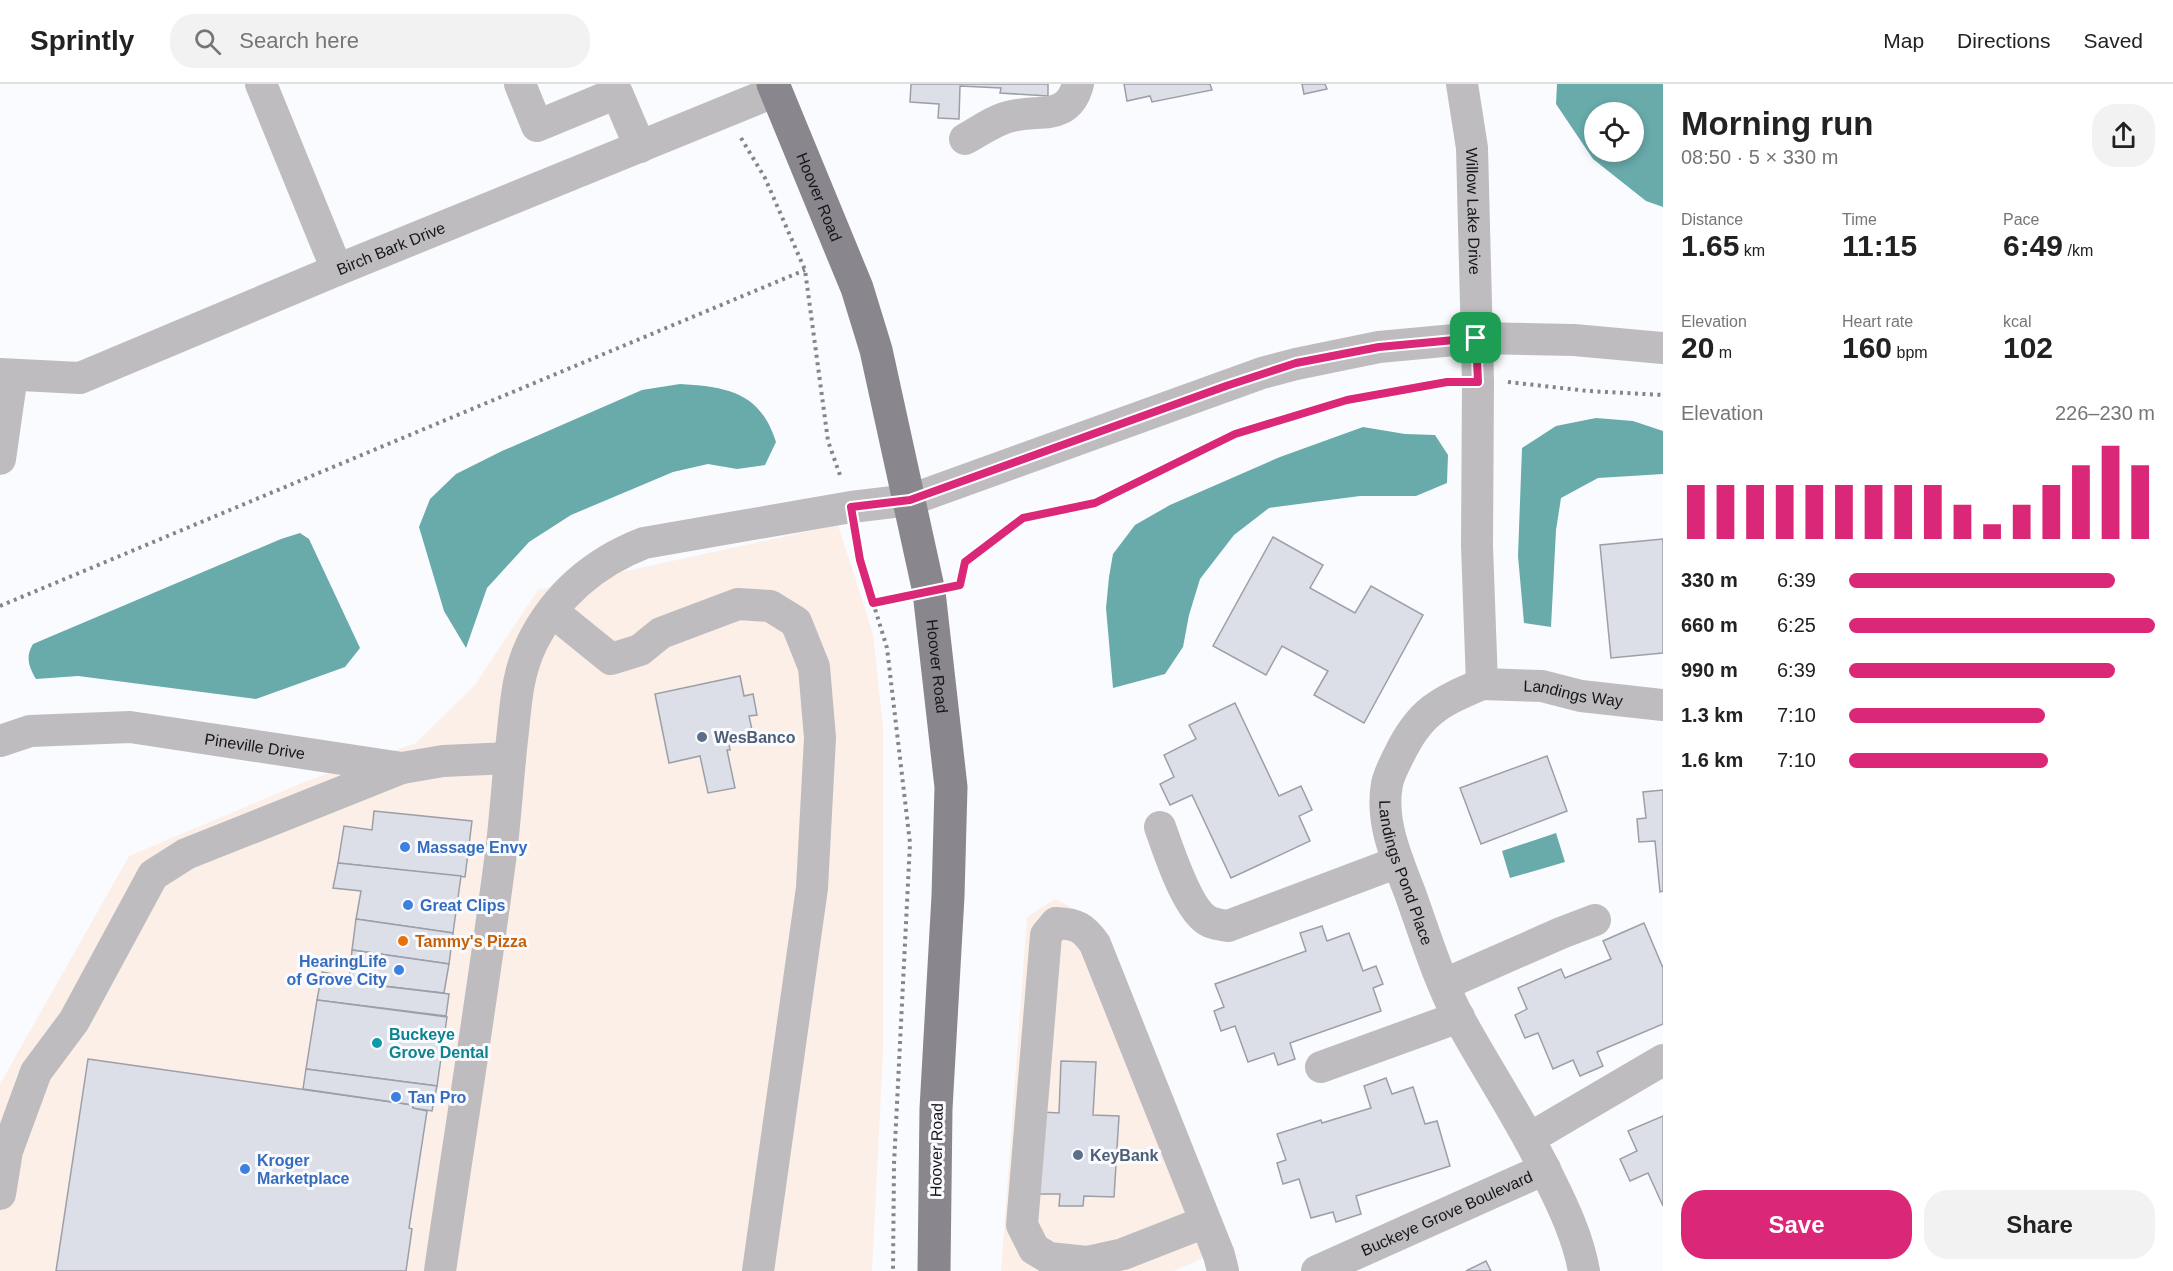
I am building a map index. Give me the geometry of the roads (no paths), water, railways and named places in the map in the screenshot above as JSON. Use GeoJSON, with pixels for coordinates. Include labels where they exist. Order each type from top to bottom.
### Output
{"type":"FeatureCollection","features":[{"type":"Feature","properties":{"kind":"main road","name":"Hoover Road"},"geometry":{"type":"LineString","coordinates":[[774,87],[856,288],[876,350],[929,592],[951,787],[948,896],[936,1109],[934,1271]]}},
{"type":"Feature","properties":{"kind":"street"},"geometry":{"type":"LineString","coordinates":[[261,84],[337,270]]}},
{"type":"Feature","properties":{"kind":"street"},"geometry":{"type":"LineString","coordinates":[[520,84],[537,126],[615,89],[640,147]]}},
{"type":"Feature","properties":{"kind":"street"},"geometry":{"type":"LineString","coordinates":[[965,139],[1012,116],[1053,112],[1066,107],[1075,97],[1078,84]]}},
{"type":"Feature","properties":{"kind":"street","name":"Willow Lake Drive"},"geometry":{"type":"LineString","coordinates":[[1462,84],[1472,148],[1476,338]]}},
{"type":"Feature","properties":{"kind":"street","name":"Birch Bark Drive"},"geometry":{"type":"LineString","coordinates":[[6,374],[80,378],[337,270],[728,111],[774,87]]}},
{"type":"Feature","properties":{"kind":"street"},"geometry":{"type":"LineString","coordinates":[[440,1271],[501,851],[519,676],[532,642],[553,612],[570,590],[596,567],[618,553],[644,543],[851,507],[910,500],[1262,373],[1296,363],[1379,347],[1476,338],[1574,340],[1663,348]]}},
{"type":"Feature","properties":{"kind":"street"},"geometry":{"type":"LineString","coordinates":[[1476,338],[1477,546],[1482,684]]}},
{"type":"Feature","properties":{"kind":"street"},"geometry":{"type":"LineString","coordinates":[[0,459],[6,374]]}},
{"type":"Feature","properties":{"kind":"street"},"geometry":{"type":"LineString","coordinates":[[553,612],[611,659],[640,650],[661,633],[738,604],[770,606],[796,621],[814,667],[820,738],[812,888],[758,1271]]}},
{"type":"Feature","properties":{"kind":"street","name":"Landings Way"},"geometry":{"type":"LineString","coordinates":[[1482,684],[1542,686],[1581,696],[1663,705]]}},
{"type":"Feature","properties":{"kind":"street","name":"Landings Pond Place"},"geometry":{"type":"LineString","coordinates":[[1482,684],[1446,700],[1421,718],[1407,737],[1387,783],[1386,807],[1389,834],[1459,1017],[1530,1138],[1569,1218],[1584,1271]]}},
{"type":"Feature","properties":{"kind":"street","name":"Pineville Drive"},"geometry":{"type":"LineString","coordinates":[[0,741],[30,731],[130,727],[402,768],[442,761],[510,758]]}},
{"type":"Feature","properties":{"kind":"street"},"geometry":{"type":"LineString","coordinates":[[0,1194],[7,1151],[36,1072],[74,1020],[153,875],[186,854],[402,768]]}},
{"type":"Feature","properties":{"kind":"street"},"geometry":{"type":"LineString","coordinates":[[1160,827],[1181,883],[1195,907],[1208,922],[1228,926],[1398,862]]}},
{"type":"Feature","properties":{"kind":"street"},"geometry":{"type":"LineString","coordinates":[[1445,984],[1595,920]]}},
{"type":"Feature","properties":{"kind":"street"},"geometry":{"type":"LineString","coordinates":[[1205,1222],[1123,1254],[1087,1262],[1049,1257],[1034,1249],[1022,1225],[1046,935],[1056,923],[1073,924],[1086,932],[1095,944],[1219,1255],[1223,1271]]}},
{"type":"Feature","properties":{"kind":"street"},"geometry":{"type":"LineString","coordinates":[[1321,1067],[1459,1017]]}},
{"type":"Feature","properties":{"kind":"street"},"geometry":{"type":"LineString","coordinates":[[1530,1138],[1663,1060]]}},
{"type":"Feature","properties":{"kind":"street","name":"Buckeye Grove Boulevard"},"geometry":{"type":"LineString","coordinates":[[1317,1271],[1545,1169]]}},
{"type":"Feature","properties":{"kind":"water"},"geometry":{"type":"Polygon","coordinates":[[[1557,84],[1663,84],[1663,207],[1646,201],[1597,162],[1644,162],[1644,102],[1584,102],[1584,146],[1556,104],[1557,84]]]}},
{"type":"Feature","properties":{"kind":"water"},"geometry":{"type":"Polygon","coordinates":[[[680,384],[727,390],[751,402],[761,412],[776,442],[765,465],[737,469],[708,464],[673,472],[571,515],[529,542],[487,588],[466,648],[444,611],[419,527],[430,499],[456,474],[502,451],[642,390],[680,384]]]}},
{"type":"Feature","properties":{"kind":"water"},"geometry":{"type":"Polygon","coordinates":[[[1596,418],[1633,421],[1663,431],[1663,474],[1598,478],[1561,498],[1556,530],[1551,627],[1524,623],[1518,556],[1522,448],[1556,426],[1596,418]]]}},
{"type":"Feature","properties":{"kind":"water"},"geometry":{"type":"Polygon","coordinates":[[[1363,427],[1405,434],[1435,435],[1448,455],[1447,483],[1416,496],[1360,496],[1269,508],[1234,535],[1200,579],[1189,615],[1183,647],[1165,674],[1113,688],[1106,608],[1109,577],[1113,554],[1135,525],[1170,505],[1280,457],[1363,427]]]}},
{"type":"Feature","properties":{"kind":"water"},"geometry":{"type":"Polygon","coordinates":[[[300,533],[309,539],[360,648],[345,667],[256,699],[78,676],[36,679],[29,658],[33,644],[300,533]]]}},
{"type":"Feature","properties":{"kind":"water"},"geometry":{"type":"Polygon","coordinates":[[[1556,833],[1565,862],[1510,878],[1502,851],[1556,833]]]}},
{"type":"Feature","properties":{"kind":"place","name":"WesBanco"},"geometry":{"type":"Point","coordinates":[702,737]}},
{"type":"Feature","properties":{"kind":"place","name":"Massage Envy"},"geometry":{"type":"Point","coordinates":[405,847]}},
{"type":"Feature","properties":{"kind":"place","name":"Great Clips"},"geometry":{"type":"Point","coordinates":[408,905]}},
{"type":"Feature","properties":{"kind":"place","name":"Tammy's Pizza"},"geometry":{"type":"Point","coordinates":[403,941]}},
{"type":"Feature","properties":{"kind":"place","name":"HearingLife of Grove City"},"geometry":{"type":"Point","coordinates":[399,970]}},
{"type":"Feature","properties":{"kind":"place","name":"Buckeye Grove Dental"},"geometry":{"type":"Point","coordinates":[377,1043]}},
{"type":"Feature","properties":{"kind":"place","name":"Tan Pro"},"geometry":{"type":"Point","coordinates":[396,1097]}},
{"type":"Feature","properties":{"kind":"place","name":"KeyBank"},"geometry":{"type":"Point","coordinates":[1078,1155]}},
{"type":"Feature","properties":{"kind":"place","name":"Kroger Marketplace"},"geometry":{"type":"Point","coordinates":[245,1169]}}]}
